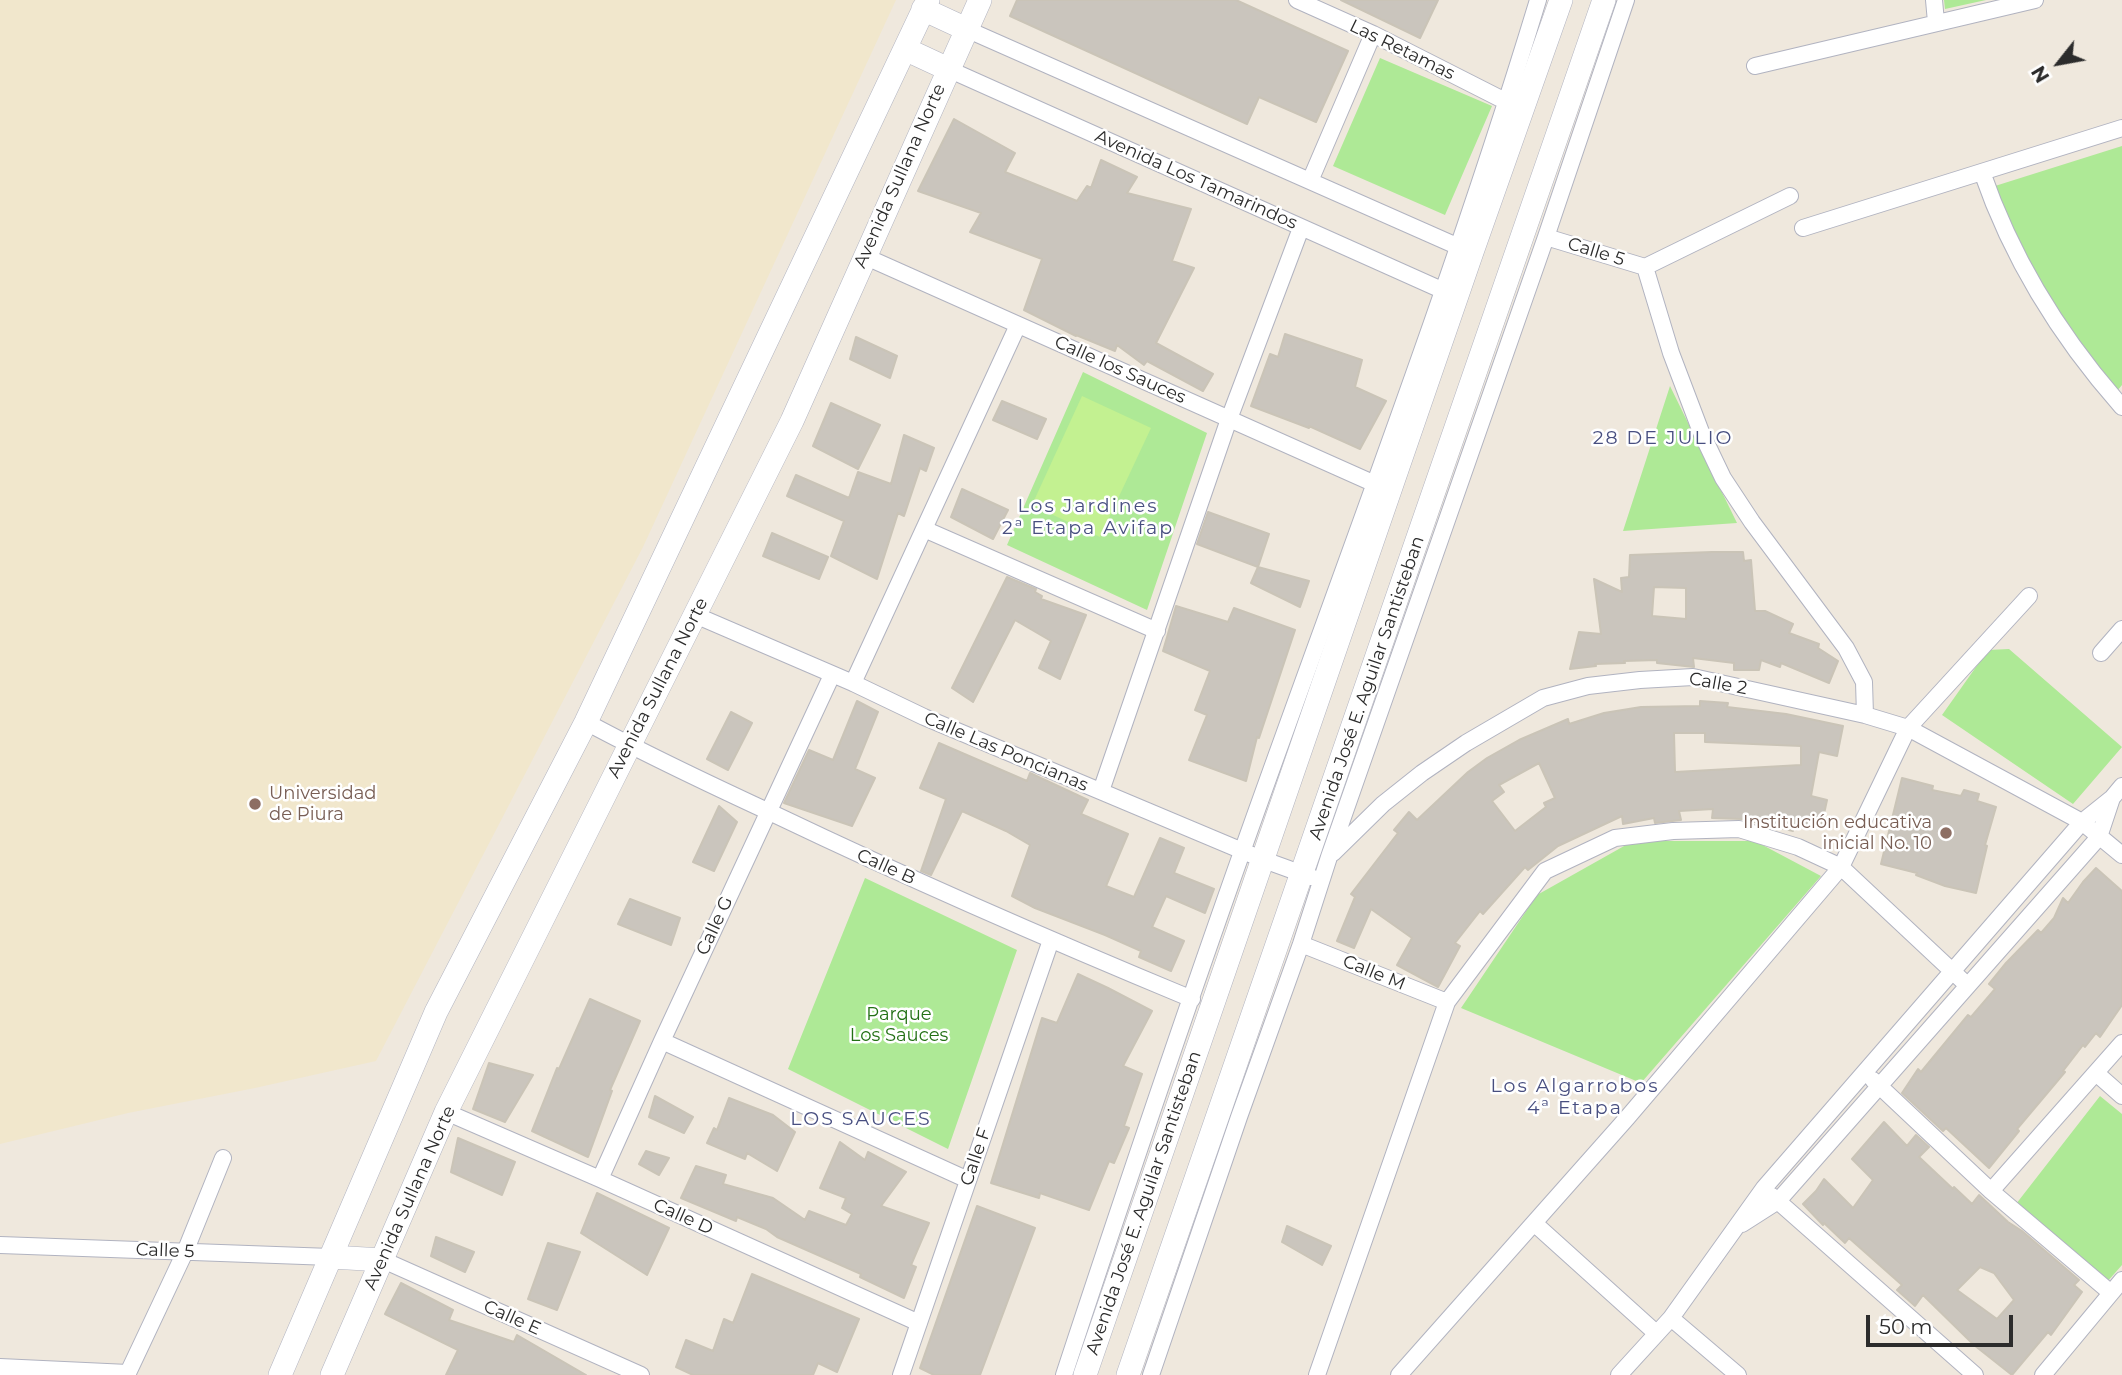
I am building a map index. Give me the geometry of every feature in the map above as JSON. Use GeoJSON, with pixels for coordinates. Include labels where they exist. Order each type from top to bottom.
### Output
{"type":"FeatureCollection","features":[{"type":"Feature","properties":{"kind":"main road","name":"Avenida Sullana Norte"},"geometry":{"type":"LineString","coordinates":[[332,1375],[446,1112],[792,421],[980,0]]}},
{"type":"Feature","properties":{"kind":"main road","name":"Avenida José E. Aguilar Santisteban"},"geometry":{"type":"LineString","coordinates":[[1085,1375],[1253,855],[1561,0]]}},
{"type":"Feature","properties":{"kind":"main road","name":"Avenida José E. Aguilar Santisteban"},"geometry":{"type":"LineString","coordinates":[[1128,1375],[1312,878],[1604,0]]}},
{"type":"Feature","properties":{"kind":"main road"},"geometry":{"type":"LineString","coordinates":[[280,1375],[436,1012],[586,722],[925,5],[966,29]]}},
{"type":"Feature","properties":{"kind":"main road"},"geometry":{"type":"LineString","coordinates":[[905,49],[948,69]]}},
{"type":"Feature","properties":{"kind":"main road"},"geometry":{"type":"LineString","coordinates":[[331,1257],[383,1260]]}},
{"type":"Feature","properties":{"kind":"street","name":"Las Retamas"},"geometry":{"type":"LineString","coordinates":[[1297,0],[1373,34],[1507,102]]}},
{"type":"Feature","properties":{"kind":"street","name":"Avenida José E. Aguilar Santisteban"},"geometry":{"type":"LineString","coordinates":[[1063,1375],[1192,999],[1253,855],[1375,484],[1459,247],[1538,0]]}},
{"type":"Feature","properties":{"kind":"street","name":"Avenida José E. Aguilar Santisteban"},"geometry":{"type":"LineString","coordinates":[[1151,1375],[1301,944],[1312,878],[1329,857],[1626,0]]}},
{"type":"Feature","properties":{"kind":"street"},"geometry":{"type":"LineString","coordinates":[[1934,0],[1936,22]]}},
{"type":"Feature","properties":{"kind":"street"},"geometry":{"type":"LineString","coordinates":[[1755,66],[2035,0]]}},
{"type":"Feature","properties":{"kind":"street"},"geometry":{"type":"LineString","coordinates":[[966,29],[1459,247]]}},
{"type":"Feature","properties":{"kind":"street"},"geometry":{"type":"LineString","coordinates":[[1310,181],[1373,34]]}},
{"type":"Feature","properties":{"kind":"street","name":"Avenida Los Tamarindos"},"geometry":{"type":"LineString","coordinates":[[948,69],[1444,291]]}},
{"type":"Feature","properties":{"kind":"street"},"geometry":{"type":"LineString","coordinates":[[1803,228],[2122,128]]}},
{"type":"Feature","properties":{"kind":"street"},"geometry":{"type":"LineString","coordinates":[[1982,172],[2011,246],[2045,305],[2077,353],[2121,402]]}},
{"type":"Feature","properties":{"kind":"street"},"geometry":{"type":"LineString","coordinates":[[1790,196],[1645,267],[1671,353],[1701,432],[1723,478],[1752,522],[1846,648],[1864,682],[1865,715]]}},
{"type":"Feature","properties":{"kind":"street"},"geometry":{"type":"LineString","coordinates":[[1101,792],[1230,419],[1301,228]]}},
{"type":"Feature","properties":{"kind":"street","name":"Calle 5"},"geometry":{"type":"LineString","coordinates":[[1546,237],[1645,267]]}},
{"type":"Feature","properties":{"kind":"street","name":"Calle los Sauces"},"geometry":{"type":"LineString","coordinates":[[864,256],[1375,484]]}},
{"type":"Feature","properties":{"kind":"street"},"geometry":{"type":"LineString","coordinates":[[853,684],[1018,325]]}},
{"type":"Feature","properties":{"kind":"street"},"geometry":{"type":"LineString","coordinates":[[925,529],[1157,631]]}},
{"type":"Feature","properties":{"kind":"street"},"geometry":{"type":"LineString","coordinates":[[1399,1375],[1627,1118],[1841,867],[1908,728],[2029,596]]}},
{"type":"Feature","properties":{"kind":"street","name":"Calle Las Poncianas"},"geometry":{"type":"LineString","coordinates":[[695,615],[924,718],[1312,878]]}},
{"type":"Feature","properties":{"kind":"street"},"geometry":{"type":"LineString","coordinates":[[2101,653],[2122,629]]}},
{"type":"Feature","properties":{"kind":"street","name":"Calle G"},"geometry":{"type":"LineString","coordinates":[[600,1179],[832,675]]}},
{"type":"Feature","properties":{"kind":"street","name":"Calle 2"},"geometry":{"type":"LineString","coordinates":[[1329,857],[1383,804],[1422,773],[1466,743],[1543,698],[1588,686],[1693,677],[1865,715],[1908,728],[2081,822],[2122,855]]}},
{"type":"Feature","properties":{"kind":"street","name":"Calle B"},"geometry":{"type":"LineString","coordinates":[[586,722],[880,864],[1192,999]]}},
{"type":"Feature","properties":{"kind":"street"},"geometry":{"type":"LineString","coordinates":[[1619,1375],[1671,1318],[1763,1188],[2081,822],[2117,792]]}},
{"type":"Feature","properties":{"kind":"street"},"geometry":{"type":"LineString","coordinates":[[1734,1229],[1778,1201],[2099,837],[2117,792]]}},
{"type":"Feature","properties":{"kind":"street"},"geometry":{"type":"LineString","coordinates":[[1317,1375],[1447,1002],[1545,871],[1615,838],[1673,831],[1739,829],[1798,847],[1841,867],[1967,985]]}},
{"type":"Feature","properties":{"kind":"street","name":"Calle F"},"geometry":{"type":"LineString","coordinates":[[901,1375],[1051,940]]}},
{"type":"Feature","properties":{"kind":"street","name":"Calle M"},"geometry":{"type":"LineString","coordinates":[[1301,944],[1447,1002]]}},
{"type":"Feature","properties":{"kind":"street"},"geometry":{"type":"LineString","coordinates":[[662,1041],[968,1181]]}},
{"type":"Feature","properties":{"kind":"street"},"geometry":{"type":"LineString","coordinates":[[1991,1191],[2122,1043]]}},
{"type":"Feature","properties":{"kind":"street"},"geometry":{"type":"LineString","coordinates":[[1864,1072],[1991,1191],[2117,1286],[2043,1375]]}},
{"type":"Feature","properties":{"kind":"street"},"geometry":{"type":"LineString","coordinates":[[2096,1073],[2122,1096]]}},
{"type":"Feature","properties":{"kind":"street","name":"Calle D"},"geometry":{"type":"LineString","coordinates":[[446,1112],[919,1324]]}},
{"type":"Feature","properties":{"kind":"street"},"geometry":{"type":"LineString","coordinates":[[0,1367],[128,1374],[185,1252],[223,1158]]}},
{"type":"Feature","properties":{"kind":"street"},"geometry":{"type":"LineString","coordinates":[[1763,1188],[1975,1375]]}},
{"type":"Feature","properties":{"kind":"street"},"geometry":{"type":"LineString","coordinates":[[1534,1223],[1656,1333]]}},
{"type":"Feature","properties":{"kind":"street","name":"Calle 5"},"geometry":{"type":"LineString","coordinates":[[0,1245],[331,1257]]}},
{"type":"Feature","properties":{"kind":"street","name":"Calle E"},"geometry":{"type":"LineString","coordinates":[[383,1260],[641,1375]]}},
{"type":"Feature","properties":{"kind":"street"},"geometry":{"type":"LineString","coordinates":[[1671,1318],[1738,1375]]}},
{"type":"Feature","properties":{"kind":"shaded area","name":"Universidad de Piura"},"geometry":{"type":"Polygon","coordinates":[[[0,0],[896,0],[643,547],[376,1061],[128,1113],[0,1144],[0,0]]]}},
{"type":"Feature","properties":{"kind":"green space"},"geometry":{"type":"Polygon","coordinates":[[[1944,0],[1986,0],[1945,9],[1944,0]]]}},
{"type":"Feature","properties":{"kind":"green space"},"geometry":{"type":"Polygon","coordinates":[[[1380,58],[1492,106],[1445,215],[1333,166],[1380,58]]]}},
{"type":"Feature","properties":{"kind":"green space"},"geometry":{"type":"Polygon","coordinates":[[[2122,146],[2122,385],[2117,391],[2081,347],[2039,282],[2007,223],[1995,186],[2122,146]]]}},
{"type":"Feature","properties":{"kind":"green space"},"geometry":{"type":"Polygon","coordinates":[[[1083,372],[1207,433],[1147,610],[1007,545],[1083,372]]]}},
{"type":"Feature","properties":{"kind":"green space"},"geometry":{"type":"Polygon","coordinates":[[[1670,386],[1737,523],[1623,531],[1670,386]]]}},
{"type":"Feature","properties":{"kind":"green space"},"geometry":{"type":"Polygon","coordinates":[[[1082,396],[1151,428],[1100,537],[1032,505],[1082,396]]]}},
{"type":"Feature","properties":{"kind":"green space"},"geometry":{"type":"Polygon","coordinates":[[[2009,649],[2122,747],[2073,804],[1942,715],[1988,650],[2009,649]]]}},
{"type":"Feature","properties":{"kind":"green space"},"geometry":{"type":"Polygon","coordinates":[[[1633,841],[1755,841],[1821,876],[1641,1083],[1461,1008],[1537,895],[1633,841]]]}},
{"type":"Feature","properties":{"kind":"green space","name":"Parque Los Sauces"},"geometry":{"type":"Polygon","coordinates":[[[865,878],[1017,950],[948,1149],[788,1069],[865,878]]]}},
{"type":"Feature","properties":{"kind":"green space"},"geometry":{"type":"Polygon","coordinates":[[[2100,1096],[2122,1114],[2122,1265],[2107,1282],[2016,1204],[2100,1096]]]}},
{"type":"Feature","properties":{"kind":"building"},"geometry":{"type":"Polygon","coordinates":[[[1017,0],[1236,0],[1348,51],[1316,122],[1259,97],[1247,124],[1010,16],[1017,0]]]}},
{"type":"Feature","properties":{"kind":"building"},"geometry":{"type":"Polygon","coordinates":[[[1341,0],[1438,0],[1420,38],[1341,0]]]}},
{"type":"Feature","properties":{"kind":"building"},"geometry":{"type":"Polygon","coordinates":[[[954,119],[1015,153],[1005,172],[1077,201],[1087,186],[1091,188],[1101,160],[1137,177],[1127,193],[1191,209],[1172,261],[1194,268],[1156,343],[1213,374],[1203,391],[1147,361],[1144,365],[1117,345],[1115,351],[1076,336],[1024,310],[1042,259],[970,232],[981,213],[918,191],[954,119]]]}},
{"type":"Feature","properties":{"kind":"building"},"geometry":{"type":"Polygon","coordinates":[[[1285,334],[1362,360],[1355,387],[1386,401],[1360,449],[1309,426],[1251,406],[1270,354],[1278,357],[1285,334]]]}},
{"type":"Feature","properties":{"kind":"building"},"geometry":{"type":"Polygon","coordinates":[[[856,337],[897,356],[890,378],[850,359],[856,337]]]}},
{"type":"Feature","properties":{"kind":"building"},"geometry":{"type":"Polygon","coordinates":[[[1002,401],[1046,419],[1037,439],[993,420],[1002,401]]]}},
{"type":"Feature","properties":{"kind":"building"},"geometry":{"type":"Polygon","coordinates":[[[831,403],[880,425],[858,469],[813,446],[831,403]]]}},
{"type":"Feature","properties":{"kind":"building"},"geometry":{"type":"Polygon","coordinates":[[[904,435],[934,448],[926,471],[920,468],[904,516],[898,513],[877,579],[831,556],[844,521],[787,496],[796,475],[849,498],[858,472],[891,484],[904,435]]]}},
{"type":"Feature","properties":{"kind":"building"},"geometry":{"type":"Polygon","coordinates":[[[962,489],[1008,510],[993,539],[951,517],[962,489]]]}},
{"type":"Feature","properties":{"kind":"building"},"geometry":{"type":"Polygon","coordinates":[[[1208,512],[1269,534],[1258,567],[1197,544],[1208,512]]]}},
{"type":"Feature","properties":{"kind":"building"},"geometry":{"type":"Polygon","coordinates":[[[772,533],[828,557],[819,579],[763,556],[772,533]]]}},
{"type":"Feature","properties":{"kind":"building"},"geometry":{"type":"Polygon","coordinates":[[[1743,552],[1744,561],[1751,560],[1755,611],[1765,611],[1793,624],[1789,633],[1819,644],[1818,648],[1838,661],[1829,683],[1781,663],[1780,667],[1761,660],[1759,670],[1734,670],[1734,663],[1693,658],[1694,667],[1657,663],[1657,660],[1595,664],[1596,666],[1570,669],[1579,632],[1601,634],[1594,579],[1622,592],[1621,578],[1629,577],[1630,555],[1743,552]],[[1654,587],[1652,616],[1686,619],[1686,588],[1654,587]]]}},
{"type":"Feature","properties":{"kind":"building"},"geometry":{"type":"Polygon","coordinates":[[[1258,567],[1309,581],[1300,607],[1251,583],[1258,567]]]}},
{"type":"Feature","properties":{"kind":"building"},"geometry":{"type":"Polygon","coordinates":[[[1007,577],[1036,589],[1035,592],[1042,596],[1041,599],[1086,615],[1060,679],[1039,668],[1051,641],[1015,620],[973,702],[952,688],[1007,577]]]}},
{"type":"Feature","properties":{"kind":"building"},"geometry":{"type":"Polygon","coordinates":[[[1176,606],[1228,622],[1234,608],[1295,630],[1259,738],[1257,737],[1246,781],[1189,760],[1207,715],[1195,710],[1210,671],[1163,651],[1176,606]]]}},
{"type":"Feature","properties":{"kind":"building"},"geometry":{"type":"Polygon","coordinates":[[[857,701],[878,712],[855,769],[875,778],[852,826],[784,803],[809,750],[833,760],[857,701]]]}},
{"type":"Feature","properties":{"kind":"building"},"geometry":{"type":"Polygon","coordinates":[[[1700,701],[1728,703],[1727,707],[1786,714],[1843,726],[1837,756],[1819,752],[1811,796],[1827,800],[1821,828],[1794,823],[1793,831],[1742,819],[1712,818],[1713,809],[1679,811],[1681,820],[1655,823],[1654,818],[1623,824],[1622,816],[1558,846],[1528,870],[1525,867],[1483,914],[1480,911],[1455,943],[1460,946],[1438,987],[1397,965],[1412,938],[1371,909],[1354,948],[1337,941],[1355,897],[1351,894],[1398,833],[1394,830],[1409,812],[1417,820],[1468,772],[1487,758],[1519,740],[1568,719],[1569,724],[1604,713],[1641,707],[1700,706],[1700,701]],[[1674,733],[1675,772],[1801,765],[1801,746],[1705,742],[1705,733],[1674,733]],[[1539,763],[1499,785],[1504,792],[1492,801],[1515,831],[1546,807],[1544,803],[1555,798],[1539,763]]]}},
{"type":"Feature","properties":{"kind":"building"},"geometry":{"type":"Polygon","coordinates":[[[731,712],[752,723],[728,770],[707,759],[731,712]]]}},
{"type":"Feature","properties":{"kind":"building"},"geometry":{"type":"Polygon","coordinates":[[[939,743],[1027,781],[1030,773],[1088,800],[1081,814],[1128,834],[1106,886],[1134,897],[1160,838],[1184,848],[1174,873],[1214,889],[1205,913],[1166,896],[1152,927],[1184,941],[1171,971],[1139,957],[1141,951],[1012,896],[1030,845],[962,811],[931,875],[921,871],[946,799],[920,788],[939,743]]]}},
{"type":"Feature","properties":{"kind":"building"},"geometry":{"type":"Polygon","coordinates":[[[1902,778],[1933,786],[1932,790],[1961,796],[1964,790],[1979,794],[1977,801],[1996,807],[1985,845],[1987,846],[1976,893],[1945,886],[1916,875],[1917,873],[1881,864],[1902,778]]]}},
{"type":"Feature","properties":{"kind":"building"},"geometry":{"type":"Polygon","coordinates":[[[719,806],[737,822],[714,871],[693,862],[719,806]]]}},
{"type":"Feature","properties":{"kind":"building"},"geometry":{"type":"Polygon","coordinates":[[[2096,868],[2122,891],[2122,1005],[2100,1037],[2096,1033],[2085,1047],[2083,1045],[1989,1168],[1946,1128],[1943,1131],[1902,1093],[1918,1069],[1921,1072],[1968,1015],[1971,1017],[1995,989],[1989,984],[2006,963],[2038,930],[2041,933],[2054,918],[2063,898],[2068,903],[2096,868]]]}},
{"type":"Feature","properties":{"kind":"building"},"geometry":{"type":"Polygon","coordinates":[[[630,899],[680,918],[671,945],[618,924],[630,899]]]}},
{"type":"Feature","properties":{"kind":"building"},"geometry":{"type":"Polygon","coordinates":[[[1078,974],[1152,1011],[1123,1066],[1142,1074],[1124,1126],[1129,1128],[1114,1163],[1109,1161],[1089,1210],[1040,1193],[1039,1198],[991,1183],[1042,1018],[1057,1023],[1078,974]]]}},
{"type":"Feature","properties":{"kind":"building"},"geometry":{"type":"Polygon","coordinates":[[[590,999],[640,1021],[610,1090],[612,1091],[588,1157],[532,1131],[557,1068],[559,1069],[590,999]]]}},
{"type":"Feature","properties":{"kind":"building"},"geometry":{"type":"Polygon","coordinates":[[[489,1063],[533,1075],[505,1122],[473,1109],[489,1063]]]}},
{"type":"Feature","properties":{"kind":"building"},"geometry":{"type":"Polygon","coordinates":[[[655,1096],[693,1117],[684,1133],[649,1117],[655,1096]]]}},
{"type":"Feature","properties":{"kind":"building"},"geometry":{"type":"Polygon","coordinates":[[[729,1098],[773,1115],[795,1132],[777,1171],[747,1153],[745,1159],[707,1143],[714,1128],[717,1130],[729,1098]]]}},
{"type":"Feature","properties":{"kind":"building"},"geometry":{"type":"Polygon","coordinates":[[[1884,1122],[1907,1146],[1916,1135],[1929,1147],[1919,1157],[1953,1189],[1954,1187],[1972,1204],[1979,1195],[2079,1280],[2074,1285],[2082,1292],[2051,1335],[2048,1332],[2012,1375],[1974,1345],[1923,1295],[1915,1306],[1897,1290],[1902,1285],[1849,1238],[1845,1243],[1824,1223],[1823,1225],[1803,1204],[1824,1179],[1853,1208],[1873,1180],[1852,1159],[1884,1122]],[[1980,1267],[1957,1290],[1997,1319],[2014,1300],[1994,1273],[1980,1267]]]}},
{"type":"Feature","properties":{"kind":"building"},"geometry":{"type":"Polygon","coordinates":[[[458,1138],[515,1162],[502,1195],[451,1172],[458,1138]]]}},
{"type":"Feature","properties":{"kind":"building"},"geometry":{"type":"Polygon","coordinates":[[[840,1142],[865,1160],[868,1152],[906,1172],[881,1206],[929,1223],[911,1265],[916,1267],[904,1298],[860,1277],[861,1274],[777,1237],[766,1229],[737,1217],[736,1221],[681,1198],[696,1166],[726,1175],[723,1184],[773,1198],[805,1220],[809,1211],[846,1225],[852,1214],[842,1208],[846,1198],[820,1188],[840,1142]]]}},
{"type":"Feature","properties":{"kind":"building"},"geometry":{"type":"Polygon","coordinates":[[[646,1151],[669,1158],[659,1175],[639,1164],[646,1151]]]}},
{"type":"Feature","properties":{"kind":"building"},"geometry":{"type":"Polygon","coordinates":[[[597,1193],[669,1228],[647,1275],[581,1233],[597,1193]]]}},
{"type":"Feature","properties":{"kind":"building"},"geometry":{"type":"Polygon","coordinates":[[[977,1206],[1035,1228],[980,1375],[934,1375],[920,1368],[977,1206]]]}},
{"type":"Feature","properties":{"kind":"building"},"geometry":{"type":"Polygon","coordinates":[[[1287,1226],[1331,1246],[1322,1265],[1282,1242],[1287,1226]]]}},
{"type":"Feature","properties":{"kind":"building"},"geometry":{"type":"Polygon","coordinates":[[[436,1237],[474,1252],[465,1272],[431,1256],[436,1237]]]}},
{"type":"Feature","properties":{"kind":"building"},"geometry":{"type":"Polygon","coordinates":[[[548,1243],[580,1252],[557,1310],[528,1299],[548,1243]]]}},
{"type":"Feature","properties":{"kind":"building"},"geometry":{"type":"Polygon","coordinates":[[[752,1274],[859,1319],[837,1372],[818,1363],[813,1375],[693,1375],[676,1367],[686,1340],[713,1351],[724,1319],[733,1323],[752,1274]]]}},
{"type":"Feature","properties":{"kind":"building"},"geometry":{"type":"Polygon","coordinates":[[[401,1283],[453,1310],[449,1320],[514,1342],[517,1335],[586,1375],[446,1375],[458,1350],[385,1314],[401,1283]]]}},
{"type":"Feature","properties":{"kind":"place","name":"Universidad de Piura"},"geometry":{"type":"Point","coordinates":[255,804]}},
{"type":"Feature","properties":{"kind":"place","name":"Institución educativa inicial No. 10"},"geometry":{"type":"Point","coordinates":[1946,833]}},
{"type":"Feature","properties":{"kind":"district","name":"28 DE JULIO"},"geometry":{"type":"Point","coordinates":[1663,438]}},
{"type":"Feature","properties":{"kind":"district","name":"Los Jardines 2ª Etapa Avifap"},"geometry":{"type":"Point","coordinates":[1088,517]}},
{"type":"Feature","properties":{"kind":"district","name":"Los Algarrobos 4ª Etapa"},"geometry":{"type":"Point","coordinates":[1575,1097]}},
{"type":"Feature","properties":{"kind":"district","name":"LOS SAUCES"},"geometry":{"type":"Point","coordinates":[861,1119]}}]}
